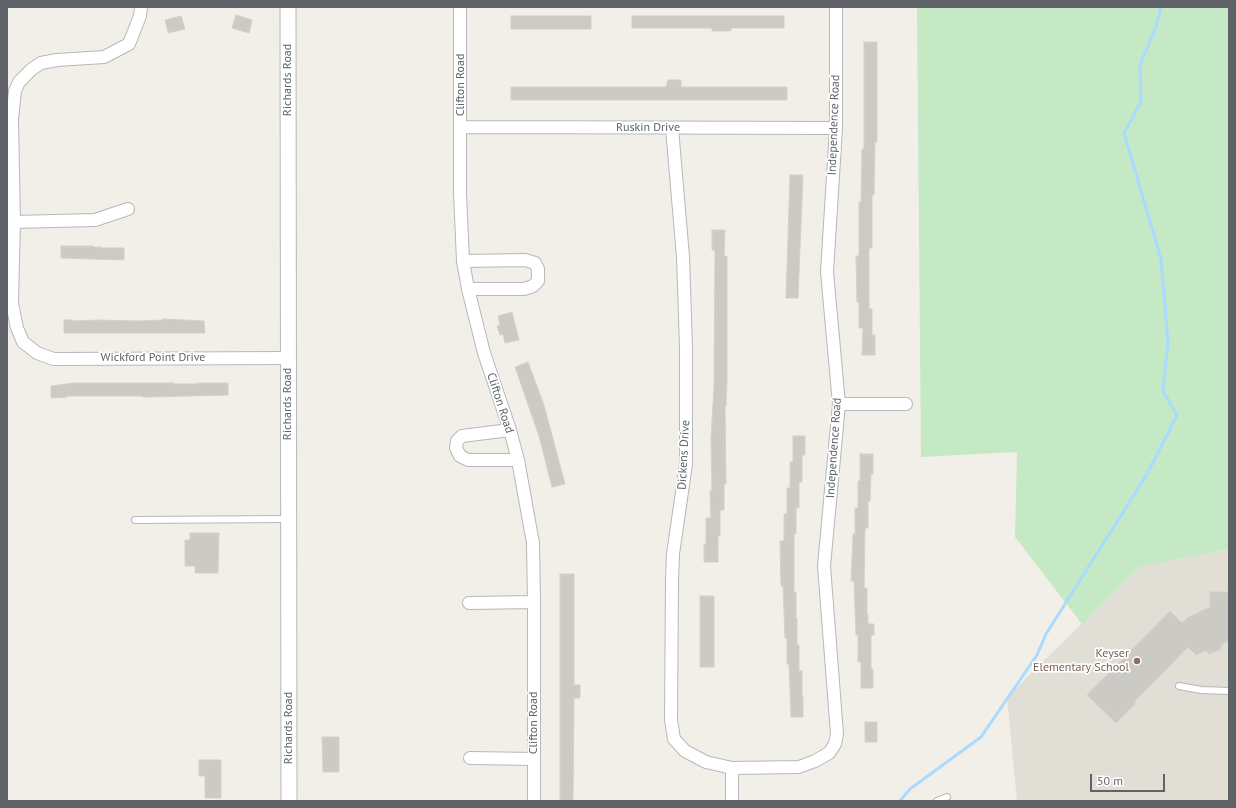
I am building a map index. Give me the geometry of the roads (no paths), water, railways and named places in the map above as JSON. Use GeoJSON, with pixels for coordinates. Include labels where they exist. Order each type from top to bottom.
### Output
{"type":"FeatureCollection","features":[{"type":"Feature","properties":{"kind":"street"},"geometry":{"type":"LineString","coordinates":[[128,209],[95,220],[14,222],[10,120],[15,91],[19,82],[32,69],[42,63],[56,60],[104,57],[129,44],[140,16],[141,7]]}},
{"type":"Feature","properties":{"kind":"street","name":"Richards Road"},"geometry":{"type":"LineString","coordinates":[[288,7],[289,801]]}},
{"type":"Feature","properties":{"kind":"street","name":"Clifton Road"},"geometry":{"type":"LineString","coordinates":[[460,7],[461,217],[463,261],[468,289],[484,353],[510,430],[518,460],[533,543],[534,801]]}},
{"type":"Feature","properties":{"kind":"street","name":"Independence Road"},"geometry":{"type":"LineString","coordinates":[[732,768],[799,767],[815,761],[829,753],[835,744],[837,734],[824,566],[839,404],[828,272],[836,128],[836,7]]}},
{"type":"Feature","properties":{"kind":"street","name":"Ruskin Drive"},"geometry":{"type":"LineString","coordinates":[[461,127],[836,128]]}},
{"type":"Feature","properties":{"kind":"street","name":"Dickens Drive"},"geometry":{"type":"LineString","coordinates":[[672,128],[684,257],[686,464],[673,554],[671,720],[674,739],[685,751],[706,762],[732,768]]}},
{"type":"Feature","properties":{"kind":"street","name":"Wickford Point Drive"},"geometry":{"type":"LineString","coordinates":[[14,222],[12,303],[17,328],[23,342],[37,353],[54,359],[288,358]]}},
{"type":"Feature","properties":{"kind":"street"},"geometry":{"type":"LineString","coordinates":[[463,261],[525,260],[535,263],[538,269],[538,281],[533,286],[524,289],[468,289]]}},
{"type":"Feature","properties":{"kind":"street"},"geometry":{"type":"LineString","coordinates":[[839,404],[906,404]]}},
{"type":"Feature","properties":{"kind":"street"},"geometry":{"type":"LineString","coordinates":[[510,430],[462,436],[457,441],[456,448],[460,456],[468,460],[518,460]]}},
{"type":"Feature","properties":{"kind":"street"},"geometry":{"type":"LineString","coordinates":[[469,603],[534,602]]}},
{"type":"Feature","properties":{"kind":"street"},"geometry":{"type":"LineString","coordinates":[[470,758],[534,759]]}},
{"type":"Feature","properties":{"kind":"street"},"geometry":{"type":"LineString","coordinates":[[732,768],[732,801]]}},
{"type":"Feature","properties":{"kind":"lane"},"geometry":{"type":"LineString","coordinates":[[135,520],[288,519]]}},
{"type":"Feature","properties":{"kind":"lane"},"geometry":{"type":"LineString","coordinates":[[1179,686],[1201,690],[1229,690]]}},
{"type":"Feature","properties":{"kind":"lane"},"geometry":{"type":"LineString","coordinates":[[937,801],[947,797]]}},
{"type":"Feature","properties":{"kind":"waterway"},"geometry":{"type":"LineString","coordinates":[[900,801],[910,789],[981,737],[1037,655],[1046,634],[1146,476],[1177,415],[1163,391],[1168,343],[1161,259],[1124,133],[1141,102],[1140,65],[1156,27],[1161,7]]}},
{"type":"Feature","properties":{"kind":"place","name":"Keyser Elementary School"},"geometry":{"type":"Point","coordinates":[1137,661]}}]}
